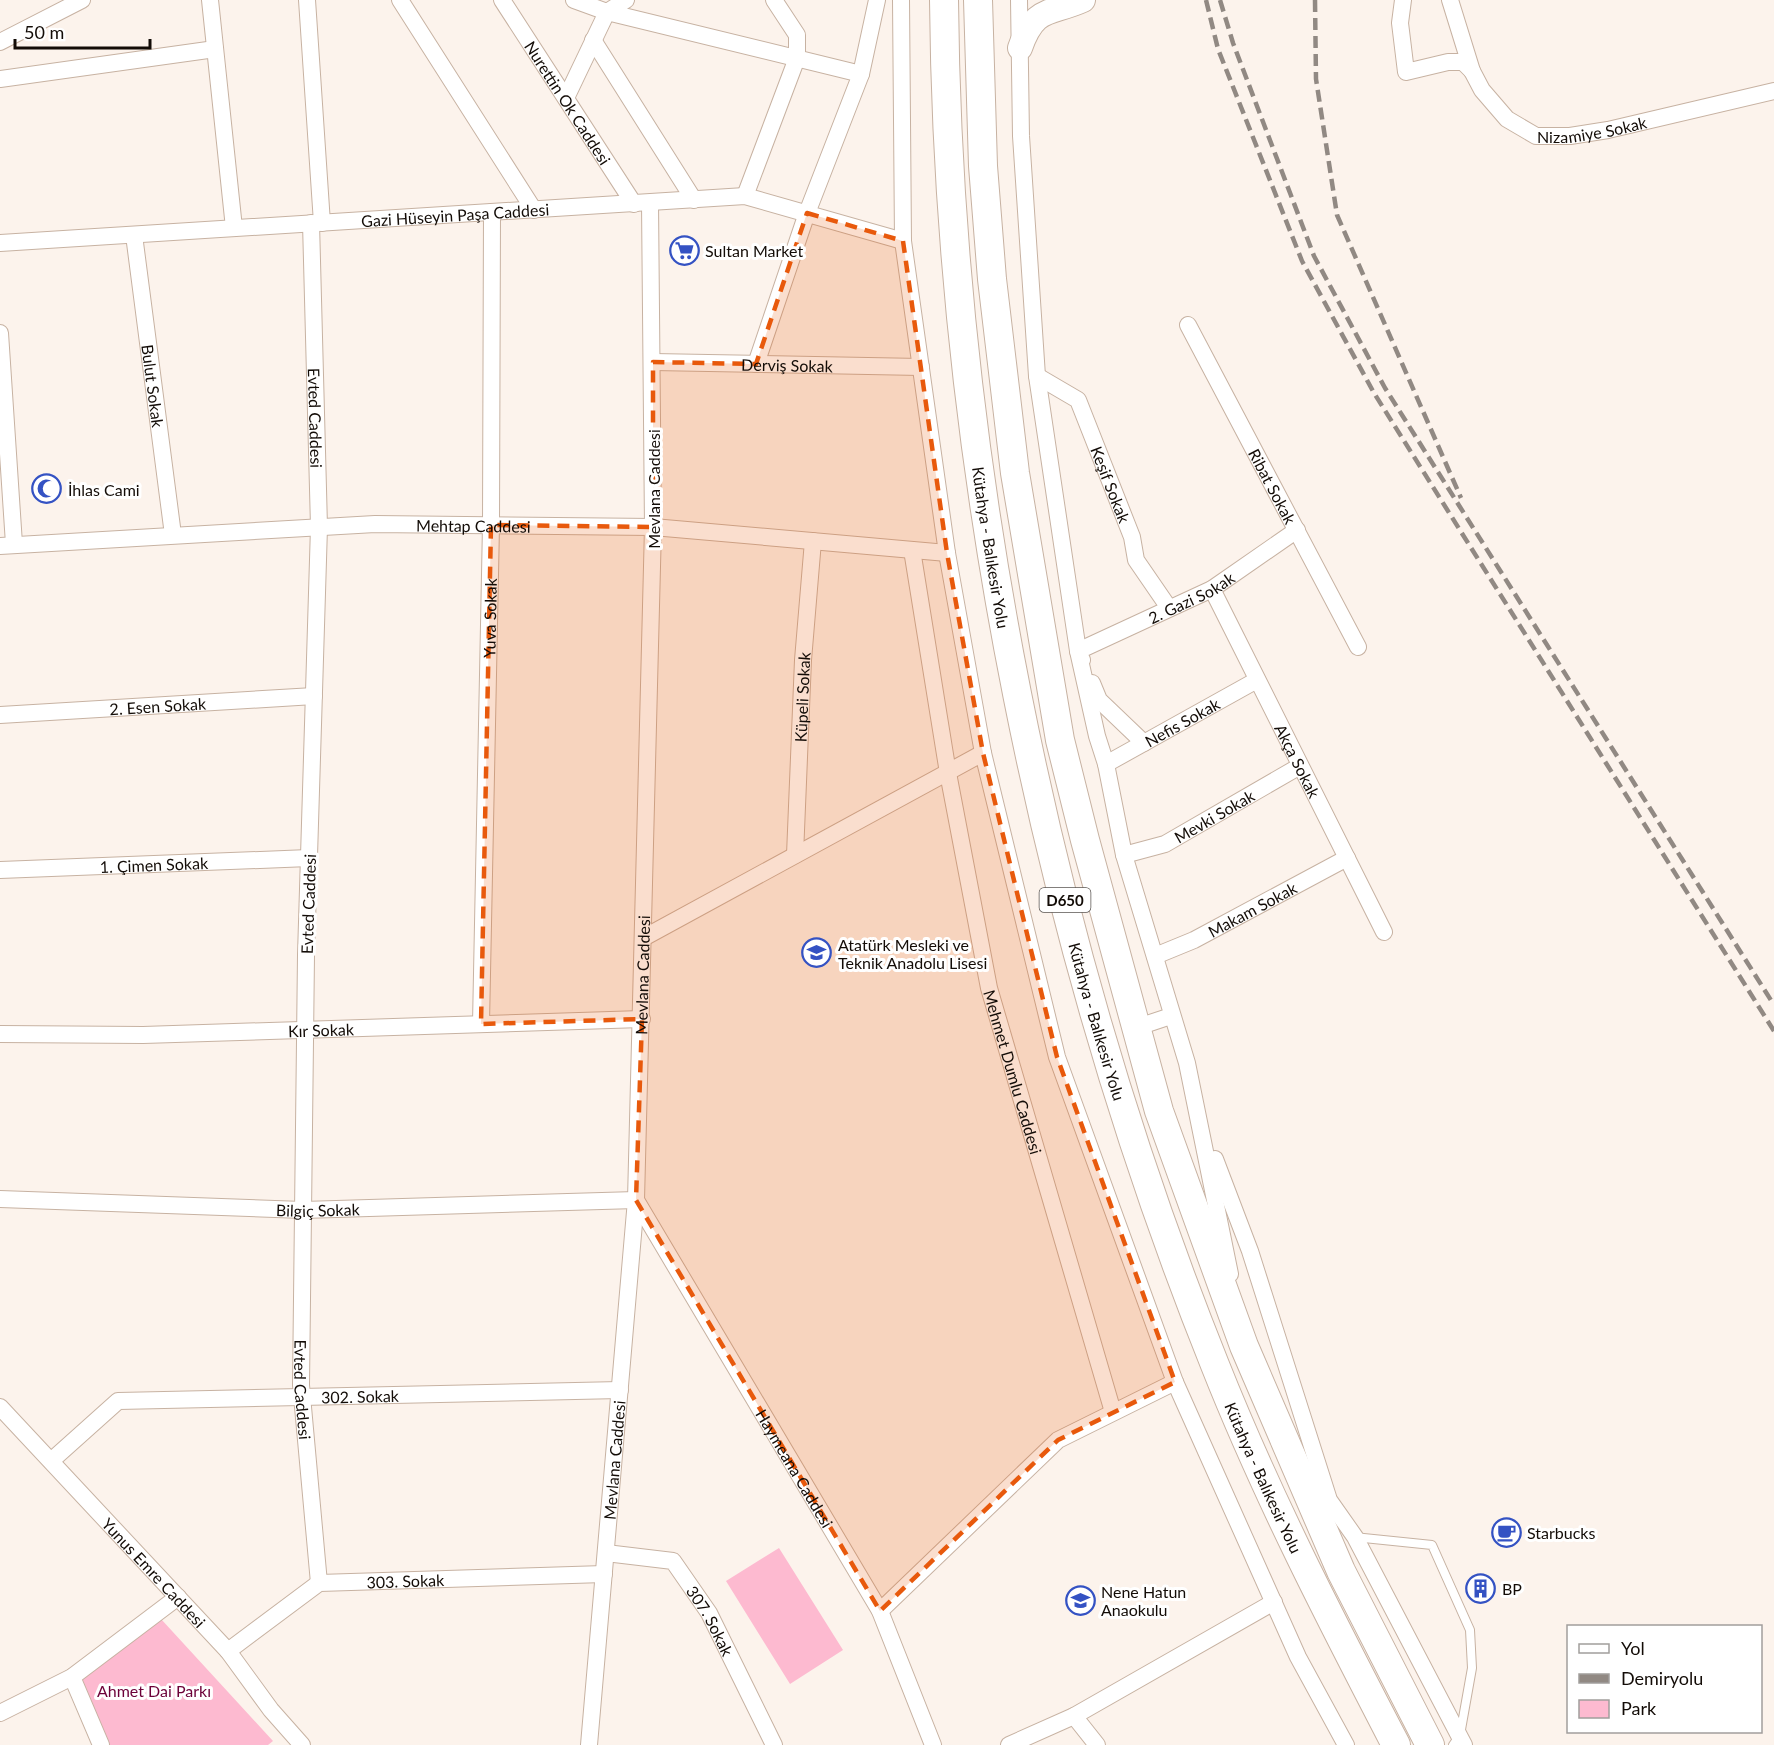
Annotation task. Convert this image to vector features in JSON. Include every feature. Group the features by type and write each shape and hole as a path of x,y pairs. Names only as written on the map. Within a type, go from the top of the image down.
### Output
{"highway":[{"name":"Kütahya - Balıkesir Yolu","path":"944,0 944,67 952,208 966,351 987,524 1029,752 1079,956 1109,1066 1146,1179 1215,1365 1296,1552 1396,1745"},
{"name":"Kütahya - Balıkesir Yolu","path":"978,0 983,166 992,279 1015,473 1060,740 1159,1111 1244,1346 1341,1571 1430,1745"}],"main road":[{"path":"1020,48 1029,27 1040,15 1083,0"}],"street":[{"path":"0,42 82,0"},
{"path":"210,0 234,228"},
{"name":"Evted Caddesi","path":"307,0 316,223 319,527 305,1029 302,1398 319,1583"},
{"path":"400,0 534,210"},
{"name":"Nurettin Ok Caddesi","path":"502,0 566,98 642,203"},
{"path":"574,0 607,12 861,74"},
{"path":"566,98 607,12 626,0"},
{"path":"745,196 796,58 797,35 774,0"},
{"path":"756,364 807,213 861,74 877,0"},
{"path":"901,0 903,241 947,553 983,753 1057,1057 1175,1382 1298,1657 1346,1745"},
{"path":"1019,0 1021,136 1037,376 1078,651 1096,736 1106,764 1124,855 1187,1063 1244,1346"},
{"path":"1403,0 1400,23 1406,72 1455,62 1463,62 1472,70"},
{"name":"Nizamiye Sokak","path":"1450,0 1472,70 1482,90 1507,119 1536,136 1570,136 1608,130 1774,91"},
{"path":"593,40 694,200"},
{"path":"0,79 215,49"},
{"name":"Gazi Hüseyin Paşa Caddesi","path":"0,243 745,196 903,241"},
{"name":"Mevlana Caddesi","path":"589,1745 636,1200 645,936 653,526 653,362 642,203"},
{"name":"Yuva Sokak","path":"481,1024 491,525 492,212"},
{"name":"Bulut Sokak","path":"134,235 173,535"},
{"name":"Ribat Sokak","path":"1188,325 1358,647"},
{"path":"0,333 7,545"},
{"name":"Derviş Sokak","path":"653,362 921,367"},
{"name":"Keşif Sokak","path":"1037,376 1078,400 1132,537 1136,560 1169,608"},
{"name":"Mehtap Caddesi","path":"7,545 375,524 653,526 947,553"},
{"name":"2. Gazi Sokak","path":"1078,651 1212,590 1297,530"},
{"name":"Küpeli Sokak","path":"795,855 803,660 813,541"},
{"name":"Mehmet Dumlu Caddesi","path":"912,550 948,773 989,988 1113,1412"},
{"name":"Akça Sokak","path":"1212,590 1383,932"},
{"path":"1078,651 1099,700 1144,743"},
{"name":"Nefis Sokak","path":"1106,764 1257,680"},
{"name":"2. Esen Sokak","path":"0,715 314,696"},
{"path":"645,936 983,753"},
{"name":"Mevki Sokak","path":"1124,855 1165,844 1300,766"},
{"name":"1. Çimen Sokak","path":"0,870 309,858"},
{"name":"Makam Sokak","path":"1155,956 1194,940 1347,858"},
{"path":"1135,1028 1172,1016"},
{"name":"Kır Sokak","path":"0,1034 143,1035 642,1019"},
{"path":"1198,1113 1250,1251 1329,1500 1355,1537 1459,1742"},
{"name":"Bilgiç Sokak","path":"0,1199 303,1210 636,1200"},
{"name":"Haymeana Caddesi","path":"636,1200 880,1611 933,1745"},
{"path":"880,1611 1058,1440 1175,1382"},
{"name":"302. Sokak","path":"51,1461 118,1401 620,1390"},
{"name":"Yunus Emre Caddesi","path":"0,1407 228,1651 270,1710 302,1745"},
{"name":"307. Sokak","path":"606,1553 673,1561 709,1614 774,1745"},
{"name":"303. Sokak","path":"319,1583 604,1574"},
{"path":"228,1651 319,1583"},
{"path":"0,1713 72,1677 178,1597"},
{"path":"1009,1745 1074,1716 1274,1602"},
{"path":"72,1677 101,1745"},
{"path":"1074,1716 1097,1745"}],"lane":[{"path":"1318,1519 1355,1537 1432,1545 1470,1630 1472,1668 1459,1742"}],"highlighted area":[{"path":"807,213 903,241 947,553 983,753 1057,1057 1175,1382 1058,1440 880,1611 636,1200 642,1019 481,1024 491,525 653,527 653,362 756,364"}],"green space":[{"path":"779,1548 843,1650 790,1684 726,1581"},
{"name":"Ahmet Dai Parkı","path":"161,1619 273,1741 268,1745 106,1745 79,1677"}],"railway":[{"path":"1206,0 1218,49 1302,261 1374,393 1774,1031"},
{"path":"1220,0 1233,43 1314,256 1385,388 1774,1005"},
{"path":"1315,0 1316,79 1337,215 1461,498"}],"place":[{"name":"Sultan Market","path":"684,250"},
{"name":"İhlas Cami","path":"47,489"},
{"name":"Atatürk Mesleki ve Teknik Anadolu Lisesi","path":"817,953"},
{"name":"Starbucks","path":"1506,1532"},
{"name":"BP","path":"1481,1588"},
{"name":"Nene Hatun Anaokulu","path":"1080,1600"}]}
